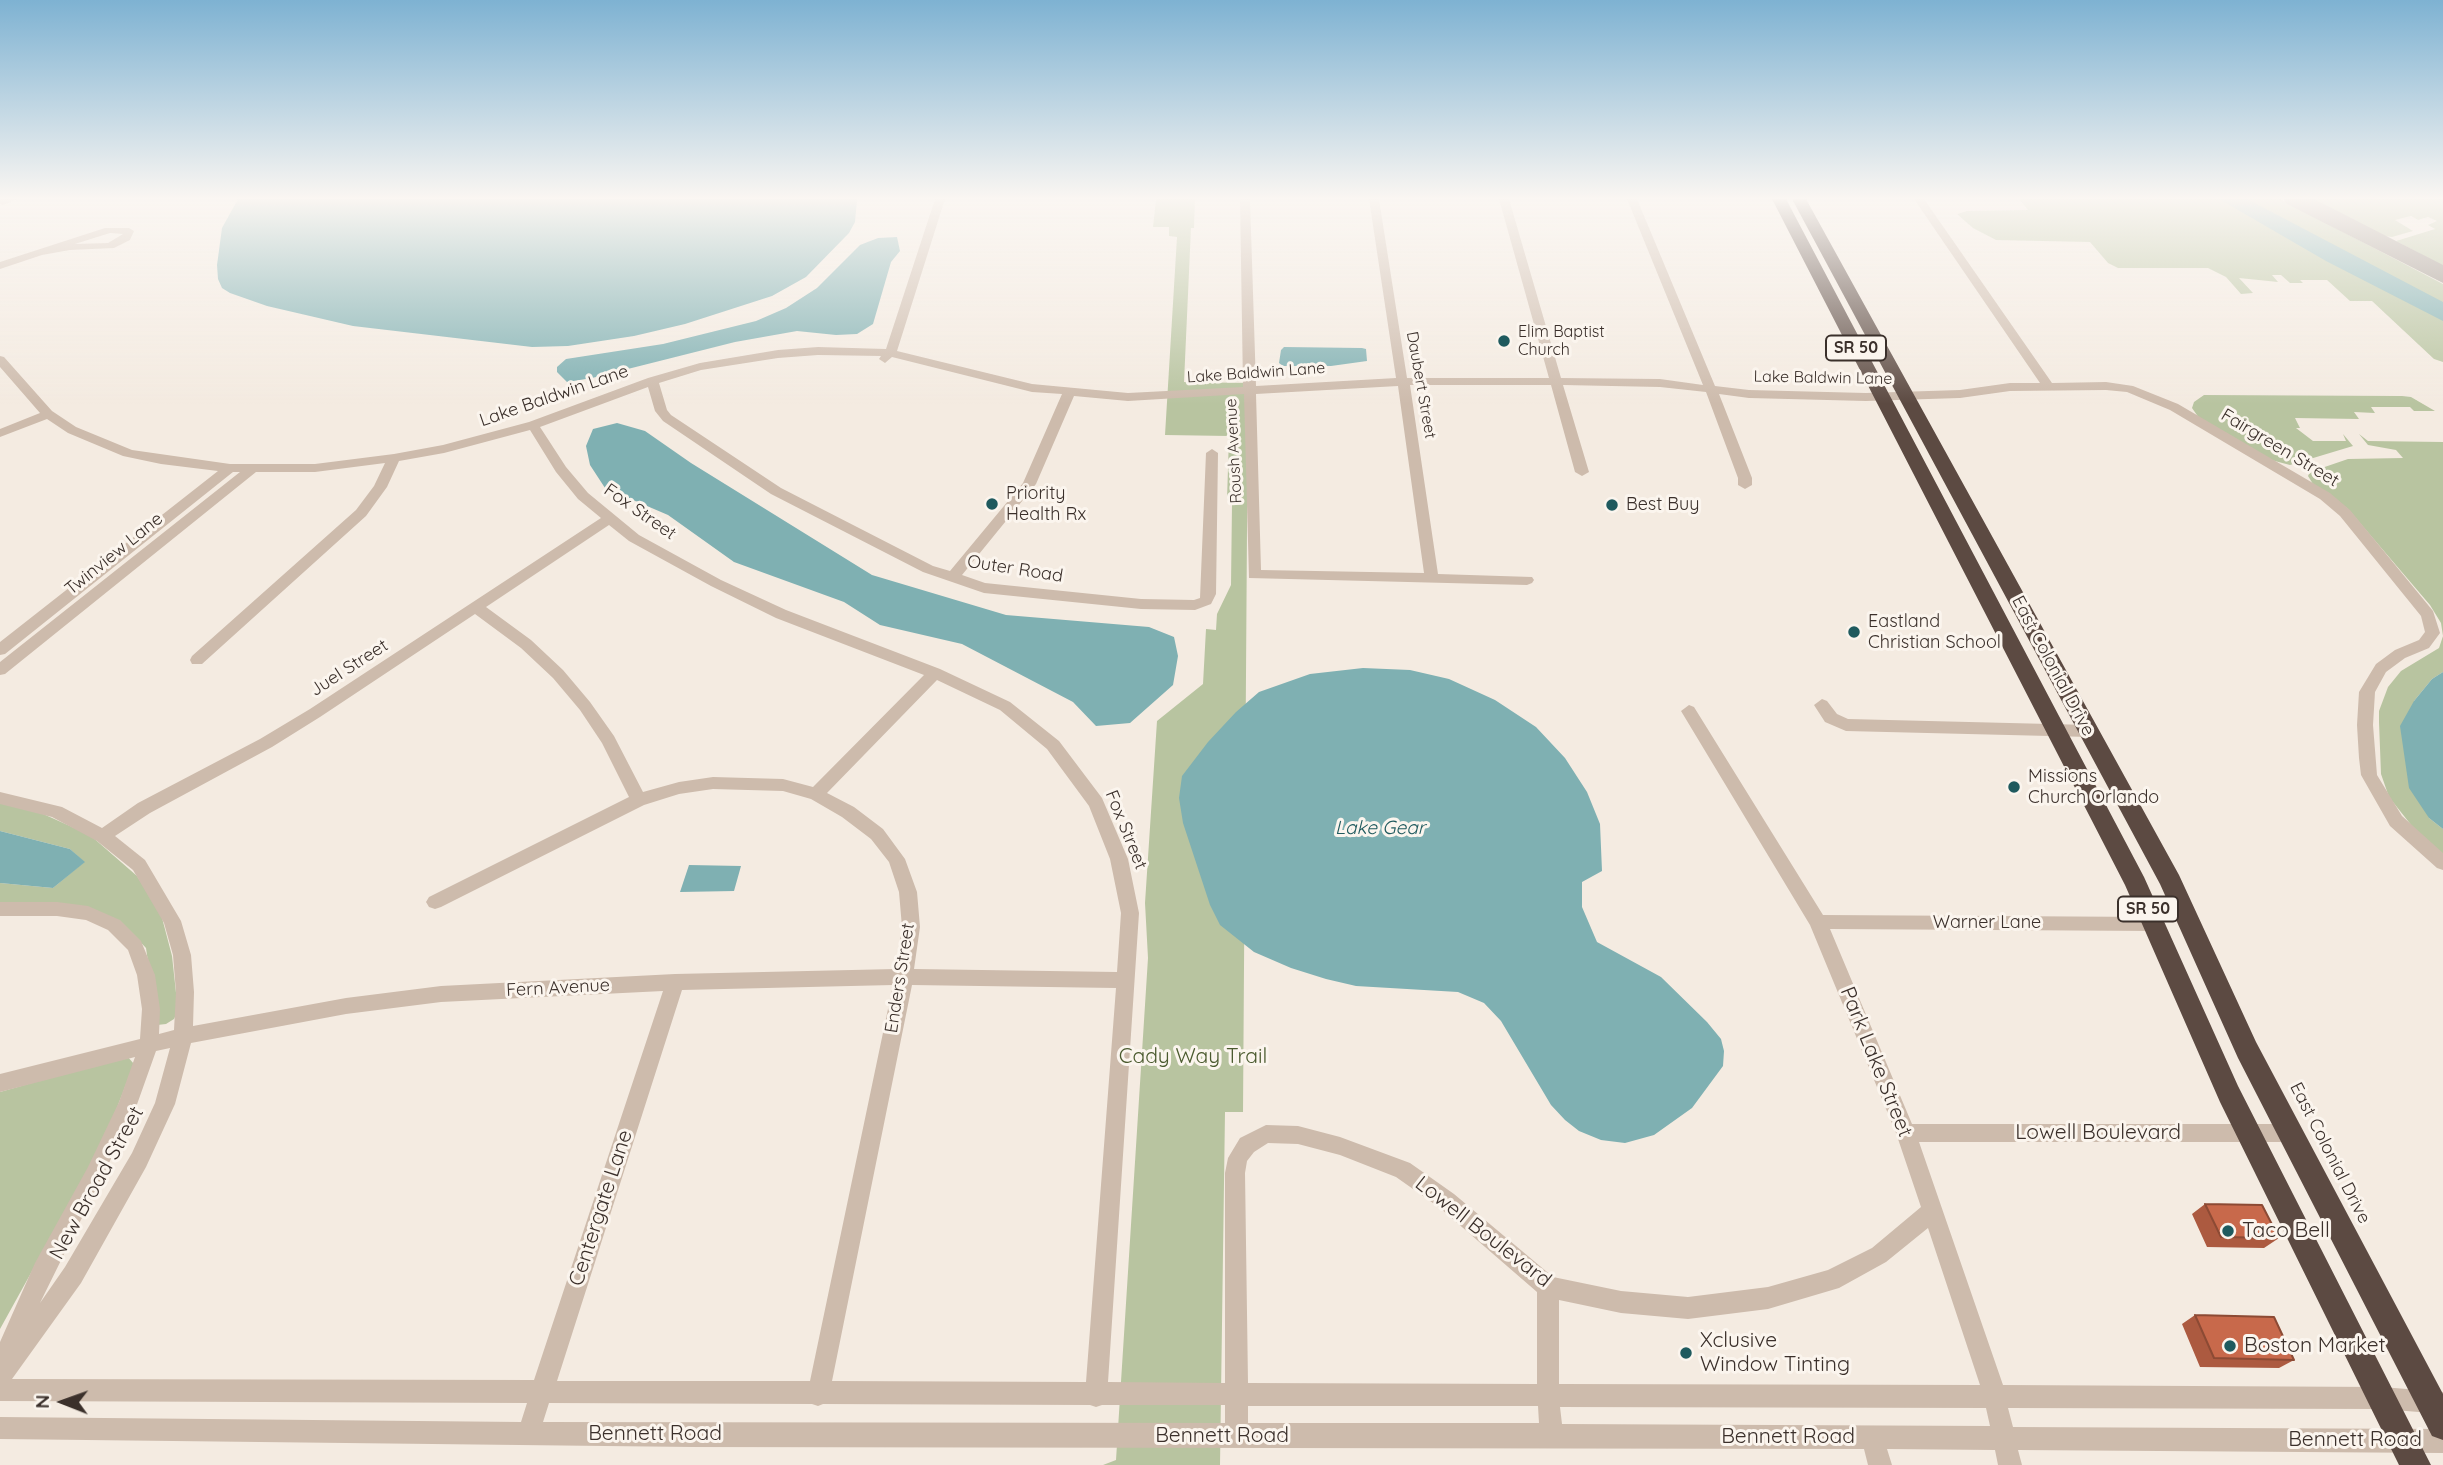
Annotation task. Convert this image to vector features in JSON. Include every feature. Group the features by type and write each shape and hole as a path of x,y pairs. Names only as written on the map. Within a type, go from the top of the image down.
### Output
{"highway":[{"name":"East Colonial Drive","path":"1815,267 2136,884 2249,1134 2409,1452"},
{"name":"East Colonial Drive","path":"1836,267 2095,741 2195,932 2218,986 2291,1133 2439,1410"},
{"path":"1962,550 1985,563 2009,583"},
{"path":"2136,884 2165,914 2195,932"},
{"path":"2155,923 2179,940 2218,986"}],"street":[{"path":"888,356 917,267"},
{"name":"Roush Avenue","path":"1246,267 1248,396 1254,480 1254,575 1432,578"},
{"name":"Daubert Street","path":"1385,267 1432,578"},
{"path":"1524,267 1583,472"},
{"path":"1660,267 1712,392 1745,478 1745,485"},
{"path":"1966,267 2049,387"},
{"path":"1827,291 1849,291"},
{"name":"Lake Baldwin Lane","path":"2,365 48,414 72,430 128,453 172,462 230,468 315,468 394,458 490,438 652,381 782,360 846,356 888,356 992,387 1145,405 1404,383 1557,384 1712,392 1767,400 1883,399 1960,394 2010,387 2129,389 2174,407"},
{"name":"Outer Road","path":"652,381 661,411 667,418 775,491 928,569 984,587 1012,591 1140,604 1201,604 1209,594 1212,453"},
{"path":"952,578 1029,484 1067,397"},
{"name":"Fairgreen Street","path":"2174,407 2325,496 2345,513 2428,615 2433,633 2424,644 2400,654 2381,668 2367,692 2366,747 2369,775 2396,821 2443,863"},
{"path":"0,433 48,414"},
{"name":"Fox Street","path":"533,425 561,469 583,496 608,519 658,552 781,614 935,673 1005,706 1053,745 1096,803 1119,859 1130,913 1096,1396"},
{"path":"197,660 361,513 380,487 394,458"},
{"name":"Twinview Lane","path":"0,650 230,468"},
{"name":"Twinview Lane","path":"0,670 252,468"},
{"name":"Juel Street","path":"103,836 178,788 276,737 608,519"},
{"path":"1432,578 1527,580"},
{"path":"476,607 526,643 565,682 608,740 639,800"},
{"path":"816,794 935,673"},
{"path":"1822,705 1831,718 1846,726 2056,729 2095,741"},
{"name":"Park Lake Street","path":"1689,711 1818,922 1906,1133 1995,1398 2010,1465"},
{"name":"Enders Street","path":"435,902 639,800 679,788 713,783 783,785 816,794 848,812 877,834 896,859 908,892 911,927 904,977 818,1395"},
{"name":"New Broad Street","path":"0,798 56,812 103,836 139,865 172,920 182,955 185,992 183,1036 165,1104 139,1160 73,1275 0,1377"},
{"name":"New Broad Street","path":"0,909 57,909 88,914 114,925 135,946 146,975 151,1009 149,1044 117,1127 43,1271 0,1368"},
{"name":"Warner Lane","path":"1818,922 2155,923"},
{"name":"Fern Avenue","path":"0,1083 183,1036 285,1016 441,993 676,982 904,977 1125,980"},
{"name":"Centergate Lane","path":"528,1434 676,982"},
{"name":"Lowell Boulevard","path":"1906,1133 2291,1133"},
{"name":"Lowell Boulevard","path":"1237,1396 1235,1174 1238,1158 1247,1145 1266,1134 1298,1135 1340,1146 1403,1170 1447,1201 1548,1287 1621,1302 1688,1308 1768,1298 1831,1280 1879,1255 1933,1211"},
{"path":"1548,1287 1548,1396 1552,1435"},
{"name":"Bennett Road","path":"0,1390 1096,1396 2382,1398 2439,1410"},
{"path":"1237,1396 1237,1437"},
{"name":"Bennett Road","path":"0,1428 528,1434 1872,1437 2409,1452 2443,1441"},
{"path":"1872,1437 1880,1465"}],"green space":[{"name":"Cady Way Trail","path":"1175,267 1189,267 1184,382 1248,383 1243,1112 1225,1112 1220,1465 1103,1465 1116,1460 1148,958 1145,903 1157,721 1203,684 1206,629 1216,630 1217,614 1231,585 1232,504 1227,500 1229,436 1165,435"},
{"path":"2411,267 2443,284 2443,362 2434,359 2372,301 2350,301 2327,280 2300,280 2303,283 2290,283 2281,275 2272,275 2278,282 2239,278 2253,293 2241,294 2226,277 2208,268 2118,268"},
{"path":"2204,395 2402,396 2411,397 2435,411 2414,411 2410,407 2371,407 2375,413 2354,412 2359,419 2295,418 2300,428 2296,428 2313,441 2346,441 2343,434 2353,446 2290,465 2271,460 2199,418 2192,408 2194,402"},
{"path":"2359,434 2368,441 2443,442 2443,636 2441,623 2430,605 2348,509 2313,484 2308,476 2310,472 2348,459 2403,458 2396,450 2368,445"},
{"path":"2443,636 2443,672 2432,679 2414,701 2429,818 2443,829 2443,858 2423,840 2389,797 2381,774 2379,711 2388,687 2401,671 2439,648"},
{"path":"0,803 41,813 90,835 137,876 161,914 172,956 178,1011 174,1019 157,1025 146,948 127,928 93,911 0,906 0,883 53,888 84,862 70,849 0,831"},
{"path":"127,1056 134,1064 104,1141 0,1329 0,1092"}],"water":[{"path":"217,267 815,267 806,277 772,296 685,324 634,336 568,346 532,347 353,326 267,306 230,293 222,288"},
{"path":"838,267 889,267 873,324 857,334 797,331 735,342 567,382 557,372 557,367 566,359 663,344 756,321 786,308 817,288"},
{"path":"2338,267 2377,267 2443,302 2443,321"},
{"path":"1284,347 1362,348 1366,349 1367,361 1331,366 1283,366 1279,363"},
{"path":"617,423 645,431 691,463 872,575 1006,615 1149,627 1174,637 1178,656 1173,685 1130,723 1096,726 1073,702 962,644 880,625 844,602 734,562 668,515 605,488 590,465 586,446 593,429"},
{"name":"Lake Gear","path":"1363,668 1410,670 1449,679 1495,700 1536,727 1565,758 1587,792 1600,824 1602,871 1582,882 1582,907 1597,942 1661,977 1707,1022 1721,1039 1724,1051 1723,1066 1692,1108 1654,1135 1625,1143 1601,1140 1579,1131 1551,1105 1501,1021 1484,1003 1458,992 1356,986 1326,979 1254,952 1220,925 1210,905 1183,823 1179,798 1182,776 1208,742 1259,692 1310,674"},
{"path":"2443,672 2443,829 2429,818 2409,788 2400,726 2414,701 2432,679"},
{"path":"0,831 70,849 85,862 53,888 0,883"},
{"path":"689,865 741,866 734,891 680,892"}],"building":[{"path":"2205,1204 2262,1205 2279,1238 2221,1237"},
{"path":"2195,1315 2274,1317 2294,1360 2214,1358"}],"taxiway":[{"path":"2428,267 2443,275"}],"place":[{"name":"Elim Baptist Church","path":"1504,341"},
{"name":"Priority Health Rx","path":"992,504"},
{"name":"Best Buy","path":"1612,505"},
{"name":"Eastland Christian School","path":"1854,632"},
{"name":"Missions Church Orlando","path":"2014,787"},
{"name":"Taco Bell","path":"2228,1231"},
{"name":"Boston Market","path":"2230,1346"},
{"name":"Xclusive Window Tinting","path":"1686,1353"}]}
